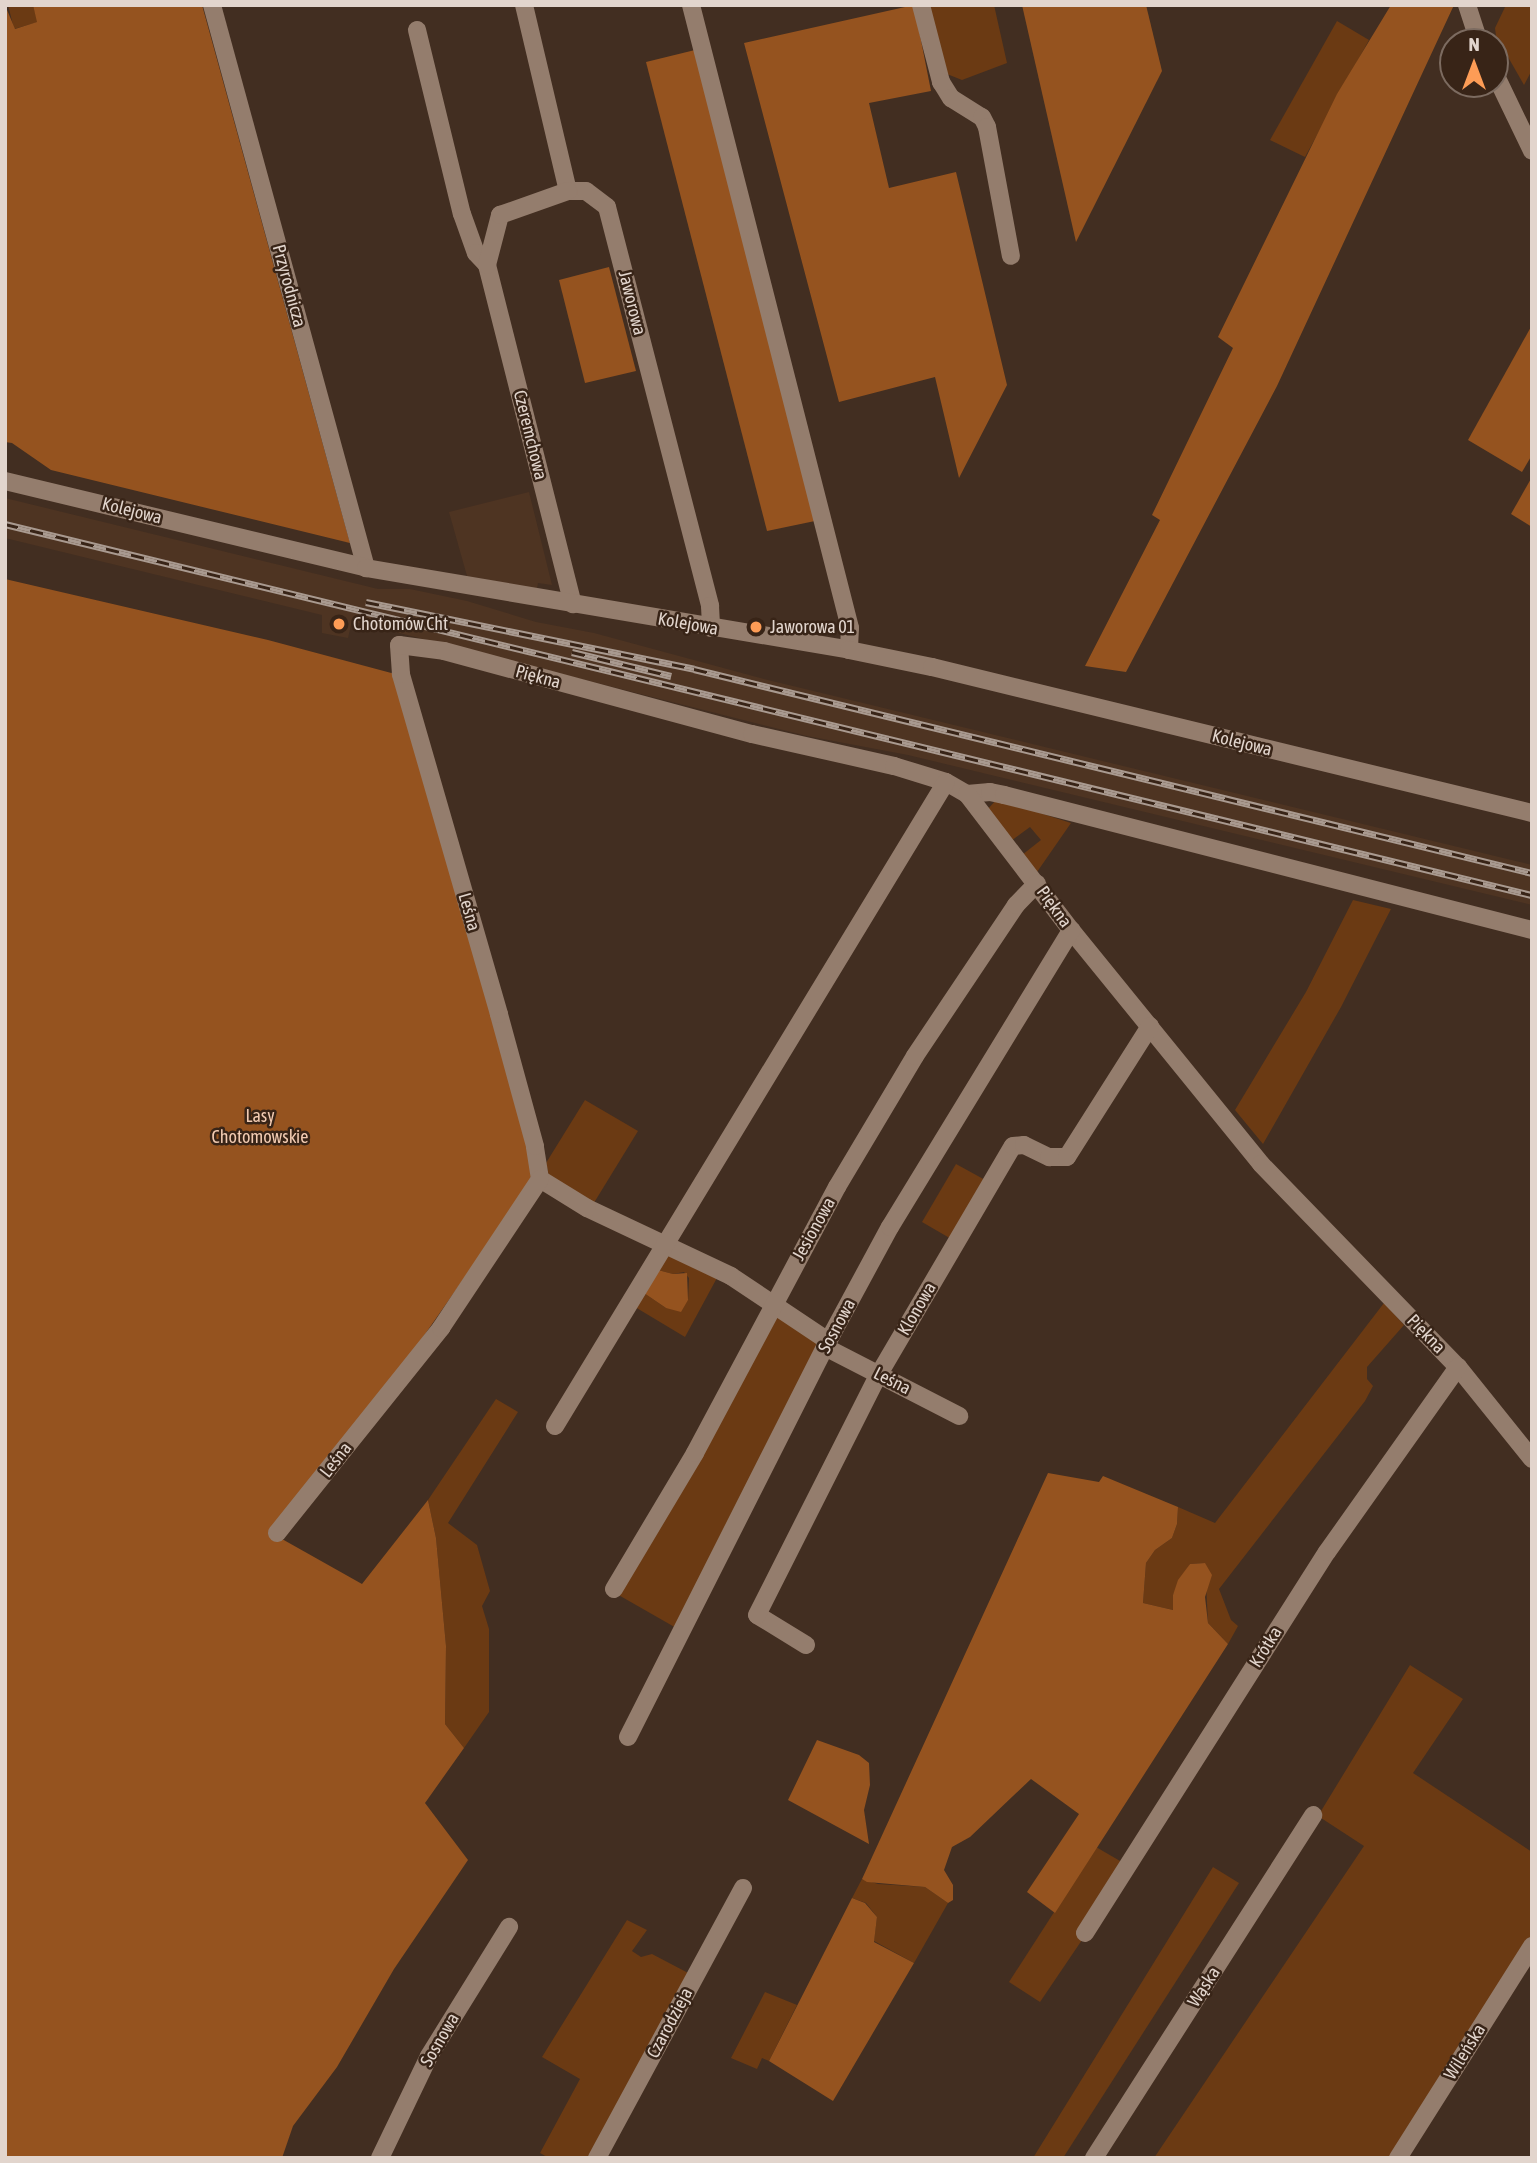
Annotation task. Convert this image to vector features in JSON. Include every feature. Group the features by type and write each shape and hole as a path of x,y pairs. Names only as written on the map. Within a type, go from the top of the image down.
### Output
{"street":[{"name":"Przyrodnicza","path":"212,5 366,568"},
{"path":"466,224 568,191 524,5"},
{"path":"691,5 850,628 849,650"},
{"path":"921,5 941,82 956,103 982,117 987,127 1011,256"},
{"path":"1466,5 1474,28"},
{"name":"Czeremchowa","path":"417,30 466,224 476,253 487,265 573,604"},
{"path":"1506,98 1532,152"},
{"name":"Jaworowa","path":"568,191 586,191 607,207 710,606 711,628"},
{"name":"Czeremchowa","path":"487,265 500,215"},
{"name":"Kolejowa","path":"5,481 366,568 849,650 1532,813"},
{"name":"Piękna","path":"399,645 444,651 752,734 894,766 946,782 967,794 1071,930 1261,1164 1458,1367 1532,1459"},
{"name":"Leśna","path":"277,1533 441,1328 540,1179 535,1146 401,674 399,645"},
{"path":"555,1426 946,782"},
{"path":"967,794 990,792 1004,795 1532,930"},
{"name":"Jesionowa","path":"614,1589 695,1453 830,1199 915,1056 1016,905 1037,883"},
{"name":"Sosnowa","path":"628,1737 826,1344 897,1216 1071,930"},
{"name":"Klonowa","path":"806,1645 757,1615 878,1374 1013,1146 1024,1145 1049,1157 1067,1157 1150,1026"},
{"name":"Leśna","path":"540,1179 587,1208 731,1276 826,1344 959,1416"},
{"name":"Krótka","path":"1085,1933 1327,1552 1458,1367"},
{"name":"Wąska","path":"1094,2158 1313,1815"},
{"name":"Czarodzieja","path":"597,2158 743,1888"},
{"name":"Sosnowa","path":"380,2158 429,2056 509,1927"},
{"name":"Wileńska","path":"1398,2158 1532,1945"}],"shaded area":[{"path":"8,5 33,5 38,22 14,29"},
{"path":"929,5 994,5 1007,63 962,80 947,74"},
{"path":"1506,5 1532,5 1532,70 1524,85 1509,59 1509,28 1495,28"},
{"path":"1337,21 1369,40 1305,157 1270,140"},
{"path":"529,492 552,585 538,583 537,589 467,576 449,512"},
{"path":"5,498 378,589 410,589 467,601 536,622 594,633 768,680 1532,865 1532,905 908,755 807,736 352,621 348,638 322,633 322,615 5,538"},
{"path":"997,799 1071,823 1037,872 1022,855 1041,840 1030,827 1011,841 987,810"},
{"path":"1353,900 1391,909 1341,1007 1263,1144 1235,1110 1306,992"},
{"path":"585,1100 638,1131 592,1206 550,1181 546,1163"},
{"path":"956,1164 987,1181 953,1240 922,1222"},
{"path":"675,1255 718,1276 685,1337 635,1307 644,1293 666,1308 688,1300 689,1278 684,1272 673,1274 658,1270 666,1257"},
{"path":"1384,1303 1404,1325 1367,1367 1367,1379 1373,1386 1365,1401 1219,1589 1231,1620 1238,1626 1228,1644 1208,1623 1205,1563 1190,1564 1173,1595 1173,1610 1143,1603 1146,1563 1155,1550 1172,1538 1177,1524 1178,1507 1215,1523"},
{"path":"776,1312 823,1341 678,1629 615,1593"},
{"path":"496,1399 518,1412 448,1523 477,1545 490,1591 482,1606 489,1629 489,1712 464,1748 445,1724 446,1646 436,1538 428,1500"},
{"path":"1410,1665 1463,1699 1413,1773 1532,1852 1532,1934 1392,2158 1154,2158 1364,1846 1318,1816"},
{"path":"1096,1847 1127,1865 1084,1937 1040,2002 1009,1982"},
{"path":"1213,1867 1239,1883 1063,2158 1033,2158"},
{"path":"862,1879 878,1884 925,1887 948,1903 914,1963 874,1941 877,1917 866,1903 852,1898"},
{"path":"627,1920 647,1930 632,1951 641,1957 652,1954 692,1975 592,2158 549,2158 540,2153 580,2079 542,2057"},
{"path":"765,1992 797,2005 769,2061 762,2058 757,2069 731,2058"}],"green space":[{"path":"5,5 15,29 37,22 33,5 202,5 350,543 51,470 12,443 5,442"},
{"path":"914,5 931,91 869,103 889,188 956,172 1007,385 959,478 935,377 839,402 744,43"},
{"path":"1022,5 1146,5 1162,71 1076,242"},
{"path":"1391,5 1454,5 1443,28 1439,28 1439,37 1277,386 1126,672 1085,666 1160,520 1152,515 1233,348 1218,337 1337,94"},
{"path":"695,50 815,521 767,531 646,62"},
{"path":"609,267 636,371 585,383 559,280"},
{"path":"1532,325 1532,455 1522,472 1468,440"},
{"path":"1532,477 1532,527 1511,514"},
{"name":"Lasy Chotomowskie","path":"5,579 268,640 395,674 529,1141 531,1176 527,1188 282,1539 362,1584 428,1500 436,1538 446,1646 445,1724 464,1748 425,1803 468,1860 394,1969 337,2067 293,2126 282,2158 5,2158"},
{"path":"658,1270 673,1274 687,1273 688,1300 681,1312 666,1308 644,1293"},
{"path":"1048,1473 1099,1482 1103,1476 1178,1507 1177,1524 1172,1538 1155,1550 1146,1563 1143,1603 1173,1610 1173,1595 1178,1580 1190,1564 1205,1563 1212,1575 1205,1597 1208,1623 1228,1644 1055,1913 1027,1892 1079,1814 1031,1779 970,1837 952,1847 944,1870 953,1885 953,1900 948,1903 925,1887 867,1882 862,1879"},
{"path":"817,1740 859,1755 869,1763 870,1785 864,1810 869,1844 788,1800"},
{"path":"852,1898 865,1903 877,1917 874,1942 914,1963 833,2101 769,2061"}],"railway":[{"path":"5,524 1532,895"},
{"path":"366,602 694,669 1532,873"},
{"path":"572,652 671,676"}],"place":[{"name":"Chotomów Cht","path":"339,624"},
{"name":"Jaworowa 01","path":"756,627"}]}
